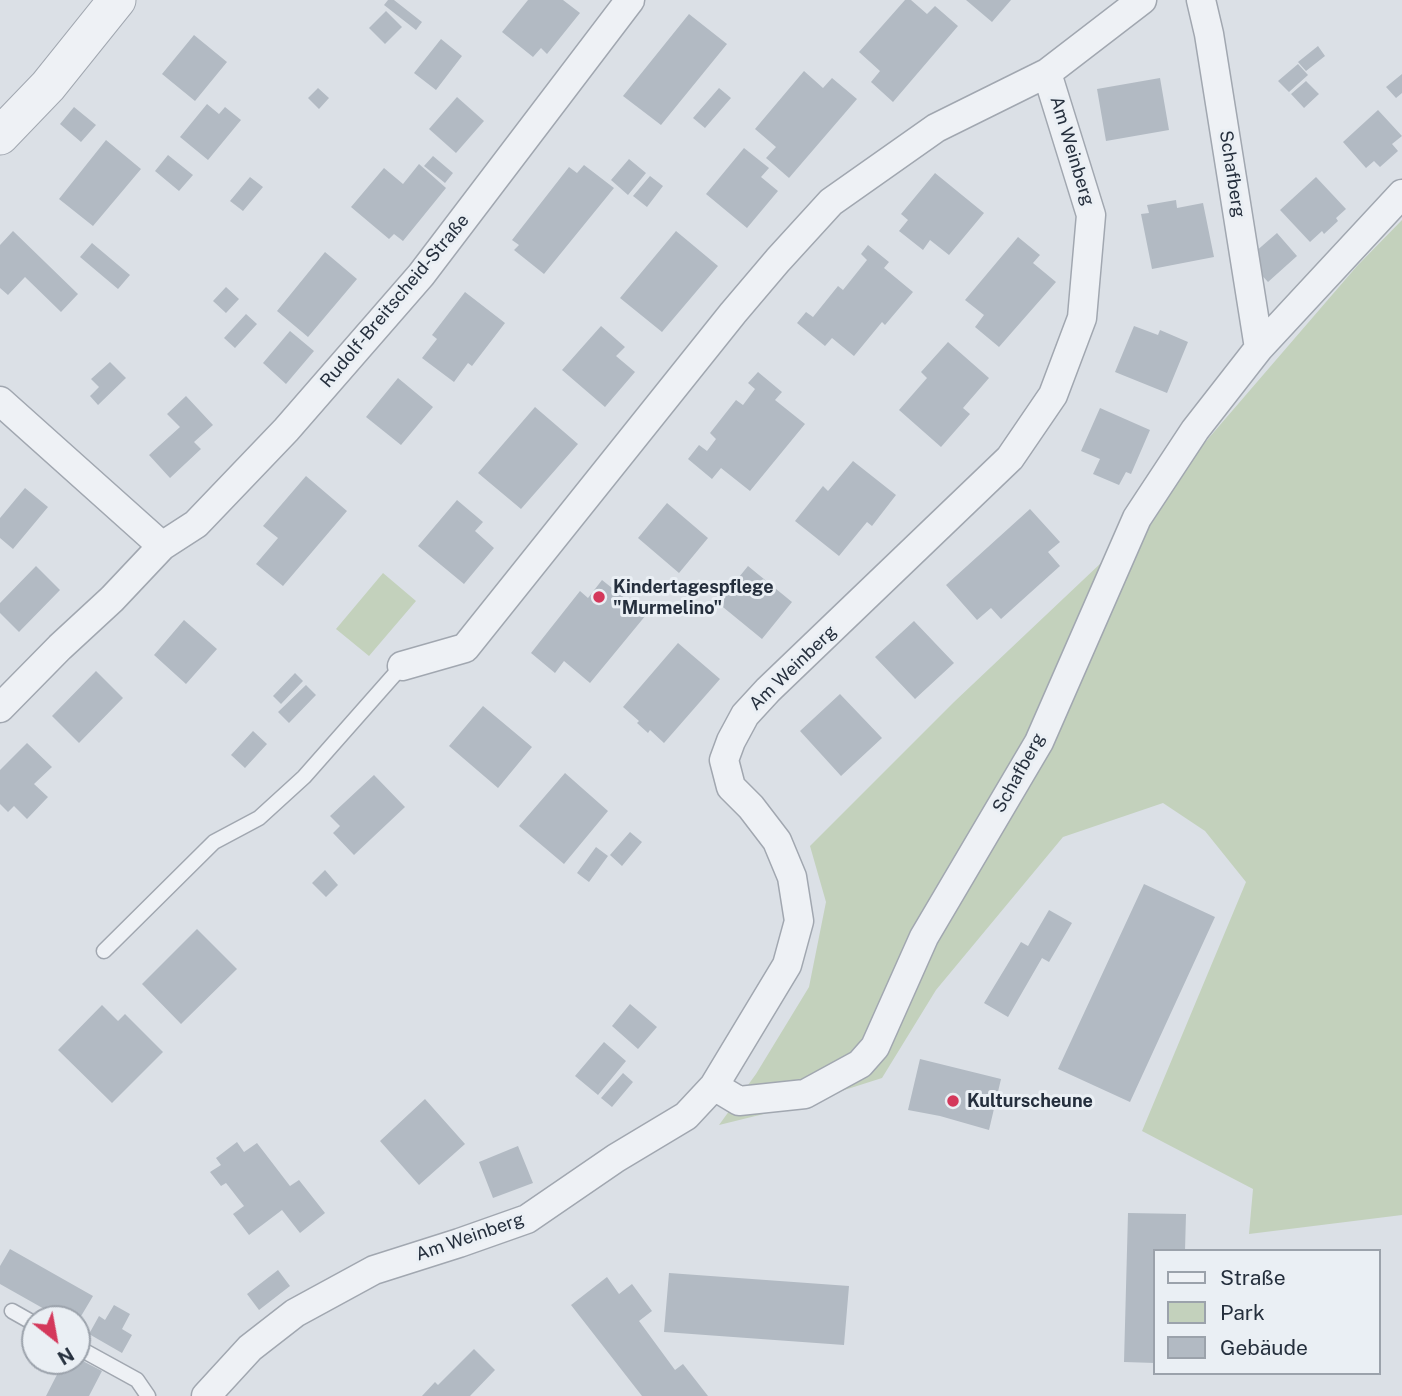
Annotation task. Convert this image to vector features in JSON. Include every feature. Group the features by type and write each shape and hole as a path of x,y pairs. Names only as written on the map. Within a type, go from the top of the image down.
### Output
{"street":[{"path":"0,136 48,86 117,0"},
{"name":"Rudolf-Breitscheid-Straße","path":"0,708 112,599 162,546 196,524 286,430 421,275 630,0"},
{"name":"Am Weinberg","path":"402,666 466,648 733,313 831,202 936,128 1047,73 1142,0"},
{"name":"Schafberg","path":"1201,0 1212,48 1259,348"},
{"name":"Am Weinberg","path":"206,1396 250,1348 295,1313 374,1270 527,1219 616,1158 686,1116 714,1086 787,965 799,921 792,877 777,841 751,807 731,787 724,760 731,741 745,715 768,690 1010,458 1054,395 1082,318 1091,215 1047,73"},
{"name":"Schafberg","path":"714,1086 738,1101 805,1094 859,1064 875,1047 924,937 1039,742 1137,518 1195,430 1259,348 1402,194"},
{"path":"0,401 162,546"}],"lane":[{"name":"Am Weinberg","path":"104,951 214,842 259,818 303,777 402,666"},
{"path":"12,1311 21,1316"},
{"path":"91,1355 137,1380 148,1396"}],"green space":[{"path":"1402,220 1402,1215 1249,1234 1253,1189 1142,1131 1246,882 1205,831 1163,803 1063,837 936,990 882,1078 788,1108 719,1125 756,1074 809,987 826,902 810,846 954,702 1101,563 1357,266"},
{"path":"383,573 416,601 369,656 336,629"}],"building":[{"path":"388,0 394,0 422,22 416,30 384,5"},
{"path":"528,0 563,0 580,13 547,54 541,48 533,57 502,32"},
{"path":"905,0 911,0 927,14 935,6 958,26 893,102 871,82 880,71 859,52"},
{"path":"966,0 1011,0 992,22"},
{"path":"386,11 402,27 385,44 369,28"},
{"path":"689,14 727,44 661,125 623,96"},
{"path":"194,35 227,62 195,101 162,74"},
{"path":"441,39 462,56 436,90 414,73"},
{"path":"1318,46 1325,56 1306,71 1298,62"},
{"path":"1298,64 1308,75 1289,92 1278,81"},
{"path":"804,71 823,88 832,78 857,99 789,178 766,158 776,147 755,129"},
{"path":"1402,74 1402,93 1396,98 1386,87"},
{"path":"1160,78 1169,130 1106,141 1097,89"},
{"path":"1306,81 1319,94 1304,108 1291,94"},
{"path":"318,88 329,98 319,109 308,98"},
{"path":"719,88 731,98 705,128 693,118"},
{"path":"457,97 484,121 456,153 429,129"},
{"path":"207,104 219,114 225,107 241,120 208,160 180,137"},
{"path":"74,107 96,125 81,142 60,124"},
{"path":"1378,110 1402,136 1392,144 1398,151 1380,167 1374,161 1366,168 1343,142"},
{"path":"106,140 141,169 93,226 59,199"},
{"path":"744,148 769,168 761,177 778,191 747,228 706,194"},
{"path":"168,155 193,175 179,191 155,171"},
{"path":"433,156 453,173 445,183 424,166"},
{"path":"629,159 646,173 628,195 611,180"},
{"path":"419,164 446,188 403,241 394,234 389,239 351,207 384,168 403,184"},
{"path":"584,165 614,188 544,274 514,250 519,245 512,240 569,167 577,173"},
{"path":"935,173 984,213 949,255 930,240 923,250 899,231 908,220 901,214"},
{"path":"650,176 663,186 647,207 633,196"},
{"path":"250,177 263,187 243,211 230,201"},
{"path":"1316,177 1346,209 1324,234 1322,231 1310,242 1280,210"},
{"path":"1176,200 1177,208 1203,203 1214,257 1152,269 1141,214 1149,213 1147,205"},
{"path":"13,231 78,294 61,312 25,277 8,295 0,288 0,245"},
{"path":"676,231 718,266 662,332 620,298"},
{"path":"1277,233 1297,256 1268,282 1247,259"},
{"path":"1018,237 1040,255 1033,263 1056,282 999,347 975,327 984,315 965,300"},
{"path":"92,243 130,275 118,289 80,257"},
{"path":"868,245 889,262 884,268 913,292 885,325 882,322 854,356 832,338 825,346 797,323 806,312 813,317 838,286 843,290 867,260 861,254"},
{"path":"325,252 357,279 308,337 277,311"},
{"path":"226,287 239,299 226,313 213,301"},
{"path":"465,292 505,323 472,366 468,363 454,382 422,358 437,339 432,335"},
{"path":"246,314 257,324 235,348 224,338"},
{"path":"601,326 625,347 616,356 635,372 605,407 562,370"},
{"path":"1134,326 1158,335 1160,330 1188,342 1167,393 1115,372"},
{"path":"290,331 314,351 286,384 263,363"},
{"path":"948,342 989,378 963,408 970,414 941,447 899,410 927,378 921,372"},
{"path":"110,362 126,378 98,405 90,396 99,387 91,379"},
{"path":"758,372 782,392 775,400 805,424 750,491 721,468 712,479 688,459 699,445 707,451 716,439 710,433 736,400 743,405 755,389 748,383"},
{"path":"398,378 433,407 401,445 366,417"},
{"path":"186,396 213,425 194,442 201,449 170,478 149,455 180,427 167,414"},
{"path":"535,407 578,444 521,509 478,473"},
{"path":"1100,408 1150,430 1131,474 1126,472 1119,485 1093,474 1100,459 1081,451"},
{"path":"853,461 896,495 872,526 867,522 839,556 795,521 823,486 828,491"},
{"path":"306,476 347,511 283,586 256,564 278,538 263,526"},
{"path":"25,488 48,507 13,549 0,538 0,518"},
{"path":"457,500 483,522 475,531 494,548 464,584 418,546"},
{"path":"667,503 708,538 679,573 638,538"},
{"path":"1030,509 1060,542 1048,552 1060,566 1001,619 991,608 977,620 946,585"},
{"path":"36,566 60,590 19,632 0,613 0,603"},
{"path":"748,566 792,602 762,639 718,603"},
{"path":"602,580 646,615 590,683 564,661 555,673 531,653 580,591 588,598"},
{"path":"184,620 217,649 186,684 154,655"},
{"path":"914,621 954,663 915,699 875,657"},
{"path":"678,643 720,679 664,743 650,730 648,733 623,707"},
{"path":"96,671 123,698 79,743 52,716"},
{"path":"295,673 303,681 281,704 273,696"},
{"path":"306,685 316,695 289,723 278,712"},
{"path":"840,694 882,738 841,776 800,731"},
{"path":"483,706 532,747 498,788 449,746"},
{"path":"253,731 267,744 245,768 231,755"},
{"path":"27,743 52,767 34,784 48,797 27,819 14,806 8,812 0,804 0,770"},
{"path":"565,773 608,811 564,864 519,826"},
{"path":"374,775 405,807 354,855 333,833 340,826 330,816"},
{"path":"630,832 642,842 622,866 610,855"},
{"path":"596,847 608,856 589,882 577,873"},
{"path":"325,870 338,885 326,897 312,883"},
{"path":"1144,884 1215,917 1130,1102 1058,1069"},
{"path":"1049,910 1072,923 1049,962 1042,958 1008,1017 984,1003 1021,942 1028,946"},
{"path":"197,929 237,969 181,1024 142,984"},
{"path":"630,1004 657,1027 638,1049 612,1026"},
{"path":"102,1005 118,1021 125,1014 163,1052 112,1103 58,1050"},
{"path":"604,1042 626,1061 598,1095 575,1076"},
{"name":"Kulturscheune","path":"920,1059 1001,1079 989,1130 908,1110"},
{"path":"623,1073 633,1082 612,1107 601,1098"},
{"path":"425,1099 465,1144 419,1185 380,1141"},
{"path":"237,1142 244,1152 257,1143 290,1186 299,1180 325,1213 300,1233 282,1210 249,1235 233,1214 244,1206 226,1183 221,1186 210,1172 221,1165 216,1158"},
{"path":"518,1146 533,1183 493,1198 479,1162"},
{"path":"1128,1213 1186,1214 1185,1249 1154,1249 1154,1363 1124,1362"},
{"path":"10,1249 93,1296 88,1305 37,1305 0,1284 0,1266"},
{"path":"278,1270 290,1286 259,1310 247,1294"},
{"path":"669,1273 849,1286 844,1345 664,1332"},
{"path":"607,1277 619,1294 632,1284 652,1311 639,1321 675,1370 683,1364 708,1396 642,1396 571,1305"},
{"path":"114,1305 130,1314 122,1329 132,1335 122,1353 91,1335 99,1316 105,1320"},
{"path":"474,1349 495,1370 470,1396 422,1396 435,1382 438,1385"},
{"path":"91,1365 102,1371 89,1396 46,1396 57,1375 91,1375"}],"place":[{"name":"Kindertagespflege \"Murmelino\"","path":"599,597"},
{"name":"Kulturscheune","path":"953,1101"}]}
